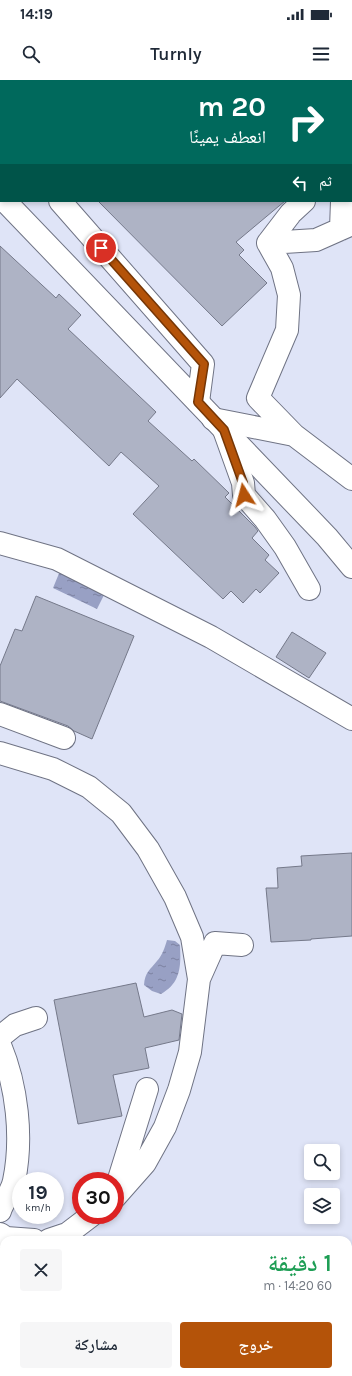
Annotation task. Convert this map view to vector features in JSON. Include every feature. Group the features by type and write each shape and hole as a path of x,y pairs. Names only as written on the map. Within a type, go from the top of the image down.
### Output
{"street":[{"path":"6,202 327,537 352,567"},
{"path":"61,202 204,364 198,402"},
{"path":"268,243 291,213 303,202"},
{"path":"268,243 316,240 346,227 342,202"},
{"path":"268,243 282,268 289,295 287,330 258,398 294,435 352,479"},
{"path":"219,425 294,435"},
{"path":"219,425 243,483 244,495 265,519 285,547 309,589"},
{"path":"0,543 57,559 211,637 352,719"},
{"path":"0,714 64,738"},
{"path":"0,753 53,769 89,787 121,813 148,849 175,897 192,937 199,979 190,1052 179,1090 165,1127 145,1163 124,1187"},
{"path":"199,979 215,943 242,945"},
{"path":"0,1037 14,1025 36,1018"},
{"path":"0,1045 8,1064 16,1109 18,1153 14,1183 0,1211"},
{"path":"121,1172 147,1089"},
{"path":"61,1236 67,1234 80,1224"}],"water":[{"path":"60,571 105,593 97,609 53,588"},
{"path":"167,940 175,941 180,945 180,967 173,985 161,994 152,991 144,985 147,974 160,957"}],"building":[{"path":"99,202 284,202 236,242 244,250 239,255 267,283 222,326"},
{"path":"0,246 56,298 59,294 81,315 68,329 156,412 148,421 192,461 194,459 229,493 225,497 258,531 252,538 269,555 265,560 279,573 260,593 256,589 243,603 231,591 223,599 133,514 159,486 121,452 109,466 17,379 0,398"},
{"path":"36,596 134,636 92,739 74,731 68,726 0,701 0,666 15,629 22,631"},
{"path":"292,632 326,653 309,678 276,657"},
{"path":"352,853 352,936 271,942 266,888 278,888 277,868 302,866 301,856"},
{"path":"136,983 144,1017 172,1010 182,1014 179,1040 145,1048 149,1068 113,1075 122,1116 78,1124 54,1000"}],"route":[{"path":"101,248 204,364 198,402 224,430 243,483 244,495"}]}
